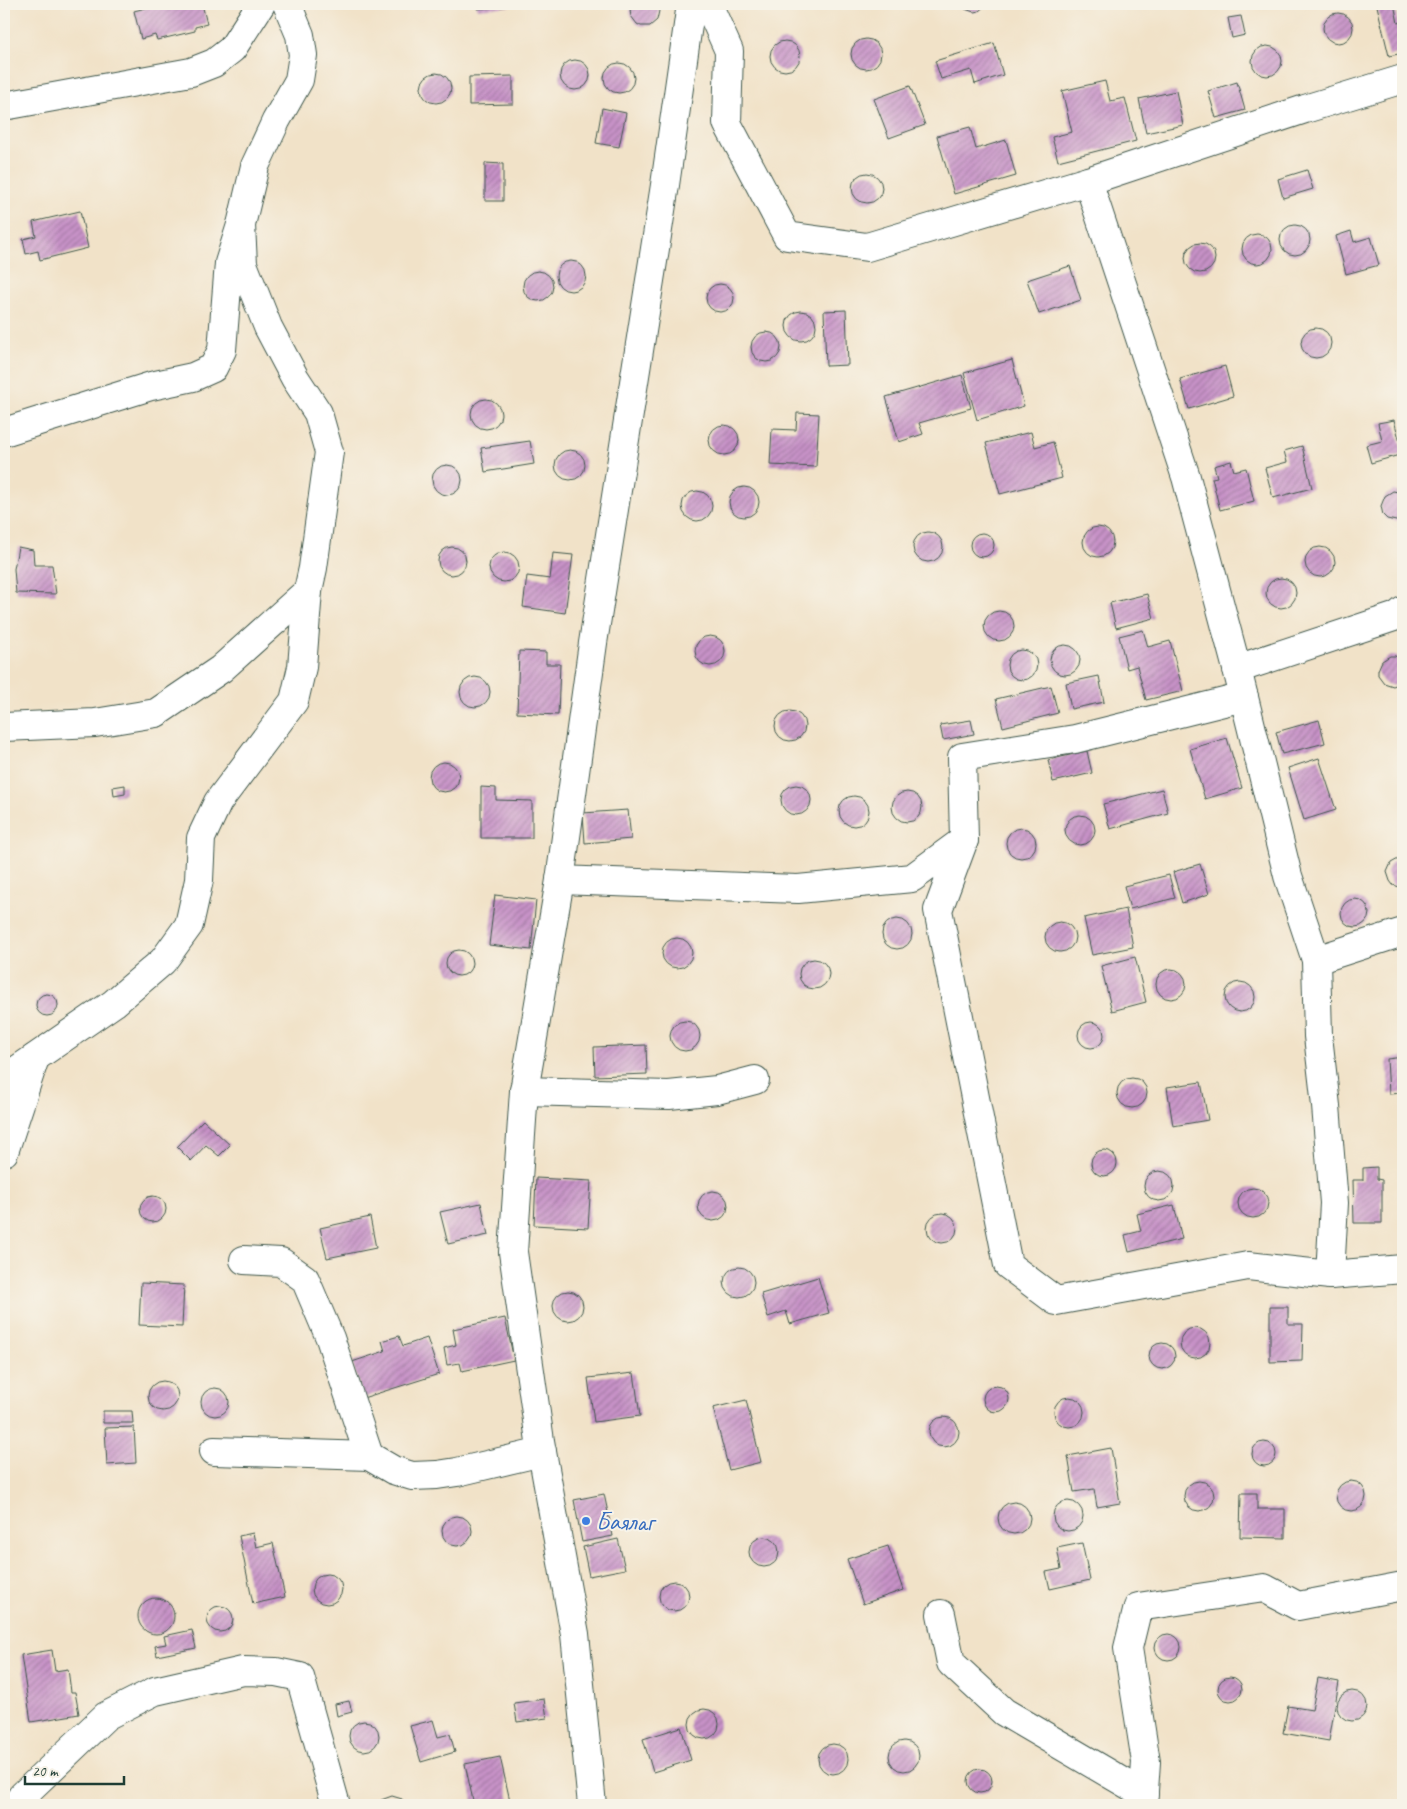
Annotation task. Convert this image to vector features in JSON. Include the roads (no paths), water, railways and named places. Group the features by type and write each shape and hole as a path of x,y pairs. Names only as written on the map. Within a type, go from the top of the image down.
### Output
{"street":[{"path":"4,106 191,72 214,63 232,49 260,4"},
{"path":"4,432 151,386 193,377 213,368 222,350 229,262 241,225 255,166 276,121 299,80 303,55 300,35 287,4"},
{"path":"592,1805 575,1634 542,1452 513,1252 524,1091 560,880 593,643 665,185 690,4"},
{"path":"708,4 729,51 726,123 787,236 867,247 1088,181 1305,109 1403,79"},
{"path":"1088,181 1186,477 1237,669 1288,876 1316,960 1318,1036 1334,1204 1330,1275"},
{"path":"4,1079 114,1004 163,962 189,925 198,880 201,838 218,802 294,701 302,667 308,591 314,568 329,452 318,413 295,378 268,327 243,264 241,225"},
{"path":"4,728 95,723 156,713 221,669 308,591"},
{"path":"1237,669 1397,616 1403,611"},
{"path":"1244,697 1075,738 962,757 964,840 938,910 1008,1265 1056,1300 1248,1266 1330,1275 1403,1269"},
{"path":"560,880 798,889 912,878 964,840"},
{"path":"1316,960 1403,932"},
{"path":"4,1152 35,1058"},
{"path":"524,1091 669,1095 717,1090 755,1080"},
{"path":"244,1260 281,1262 304,1279 330,1338 369,1456"},
{"path":"214,1451 369,1456 393,1470 412,1476 438,1475 542,1452"},
{"path":"941,1614 951,1663 1004,1712 1143,1800 1146,1762 1128,1648 1138,1607 1264,1588 1298,1606 1403,1586"},
{"path":"22,1796 106,1716 155,1690 243,1672 276,1672 300,1677 336,1805"}],"place":[{"name":"Баялаг","path":"586,1521"}]}
